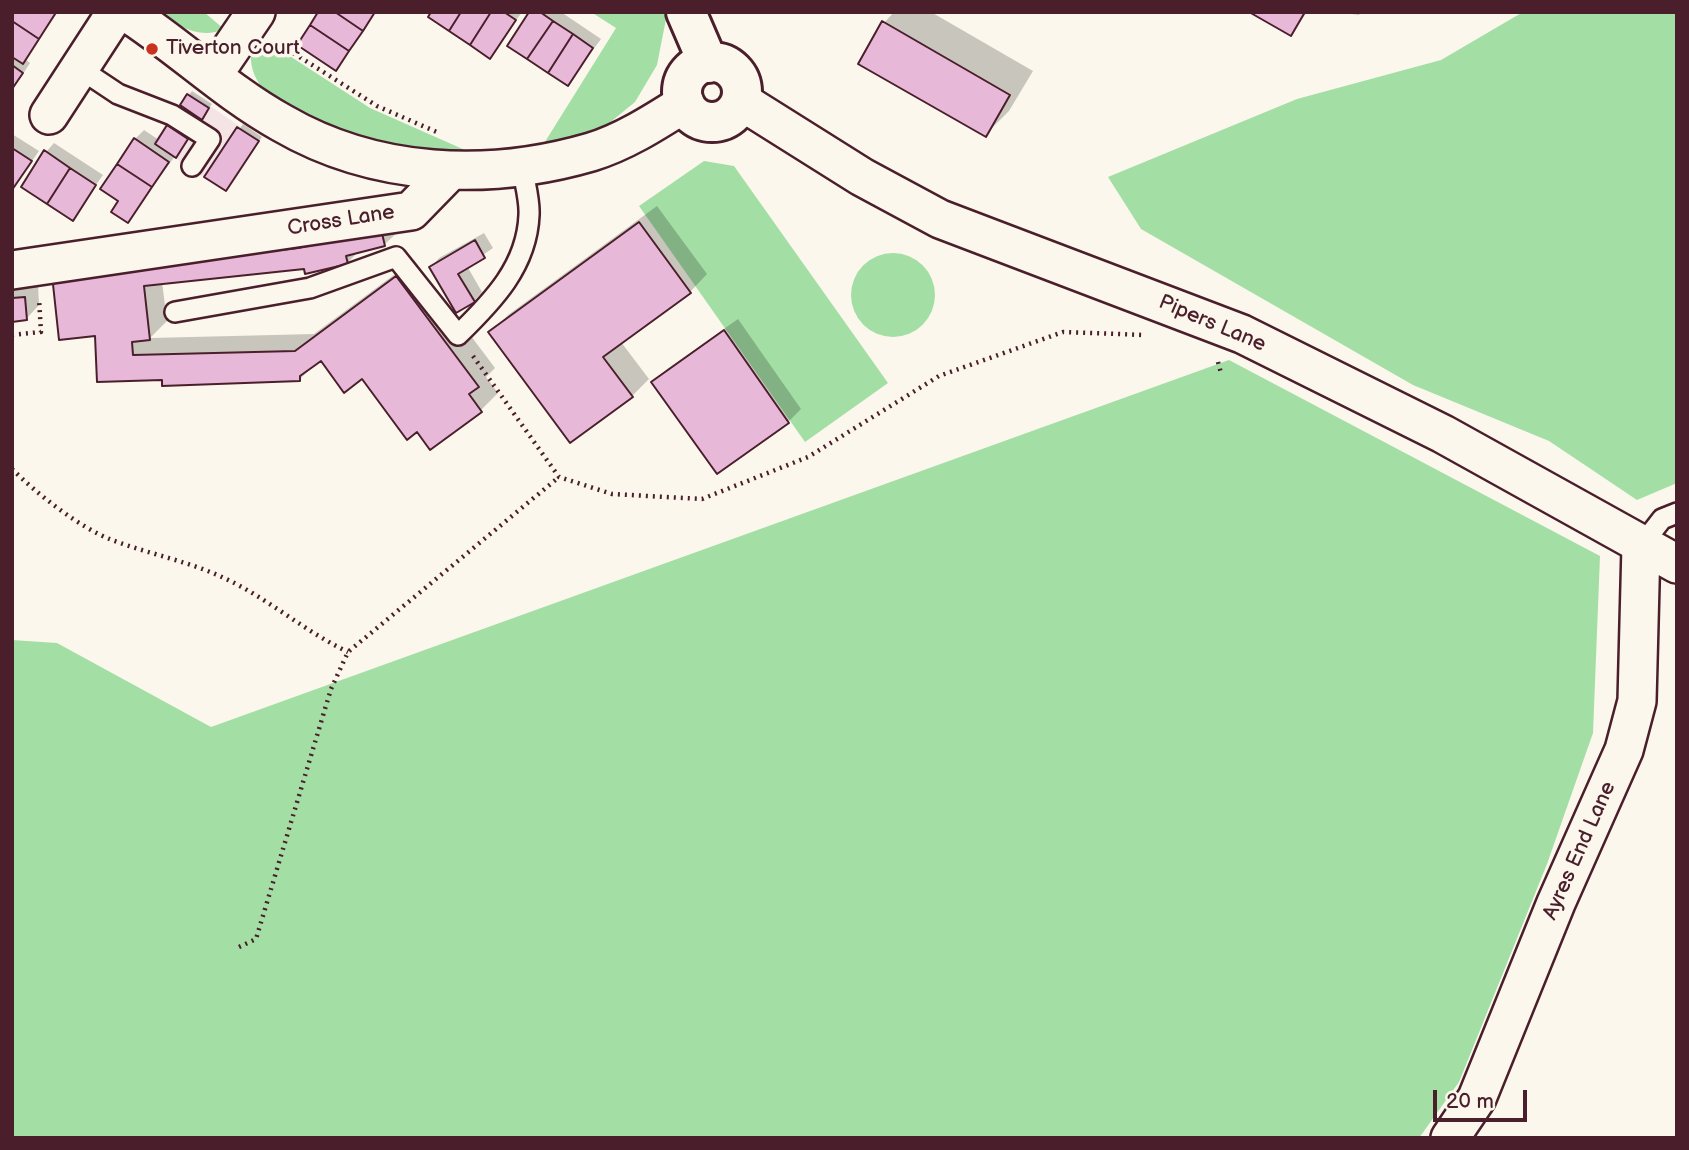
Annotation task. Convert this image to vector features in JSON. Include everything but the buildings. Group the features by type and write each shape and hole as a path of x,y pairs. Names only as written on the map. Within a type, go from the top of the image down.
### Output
{"street":[{"path":"49,115 116,12"},
{"path":"126,12 280,122 312,139 356,156 401,167 448,154 522,165 591,152 641,131 685,103"},
{"path":"686,12 708,62"},
{"path":"213,75 251,20"},
{"path":"708,62 727,66 735,72 740,81 741,101 730,116 714,122 696,117 682,95 691,70 708,62"},
{"name":"Pipers Lane","path":"741,101 862,177 940,219 1242,334 1443,435 1677,564"},
{"name":"Cross Lane","path":"24,269 411,211 448,154"},
{"name":"Ayres End Lane","path":"1450,1138 1477,1098 1556,903 1624,750 1637,701 1641,546"}],"lane":[{"path":"79,68 118,94 172,115 210,139 192,166"},
{"path":"175,312 310,288 396,257 458,335 492,302 522,255 529,213 522,165"},
{"path":"1641,546 1662,519 1677,513"}],"path":[{"path":"251,20 263,33 448,154"},
{"path":"12,335 41,332 24,269"},
{"path":"458,335 559,477 612,494 702,499 808,457 939,376 1063,332 1146,335"},
{"path":"1217,355 1221,373"},
{"path":"12,469 37,494 110,540 185,562 227,579 315,636 348,652"},
{"path":"239,947 256,939 331,689 348,652 559,477"}],"shaded area":[{"path":"188,91 260,140 225,192 153,143"}],"green space":[{"path":"157,12 204,12 224,29 206,33 189,30"},
{"path":"591,12 664,12 666,19 657,65 635,102 597,133 543,145 616,28"},
{"path":"1523,12 1677,12 1677,483 1637,500 1549,441 1413,385 1141,229 1108,177 1297,99 1441,60"},
{"path":"265,40 370,108 474,154 467,158 381,147 339,135 293,114 273,100 259,83 251,64 253,43"},
{"path":"704,161 734,166 888,383 805,442 639,206"},
{"path":"893,253 909,256 923,265 932,279 935,295 932,311 923,325 909,334 893,337 877,334 863,325 854,311 851,295 854,279 863,265 877,256"},
{"path":"1229,360 1600,556 1593,733 1547,864 1459,1082 1419,1138 12,1138 12,640 57,643 211,727"}],"place":[{"name":"Tiverton Court","path":"152,49"}]}
